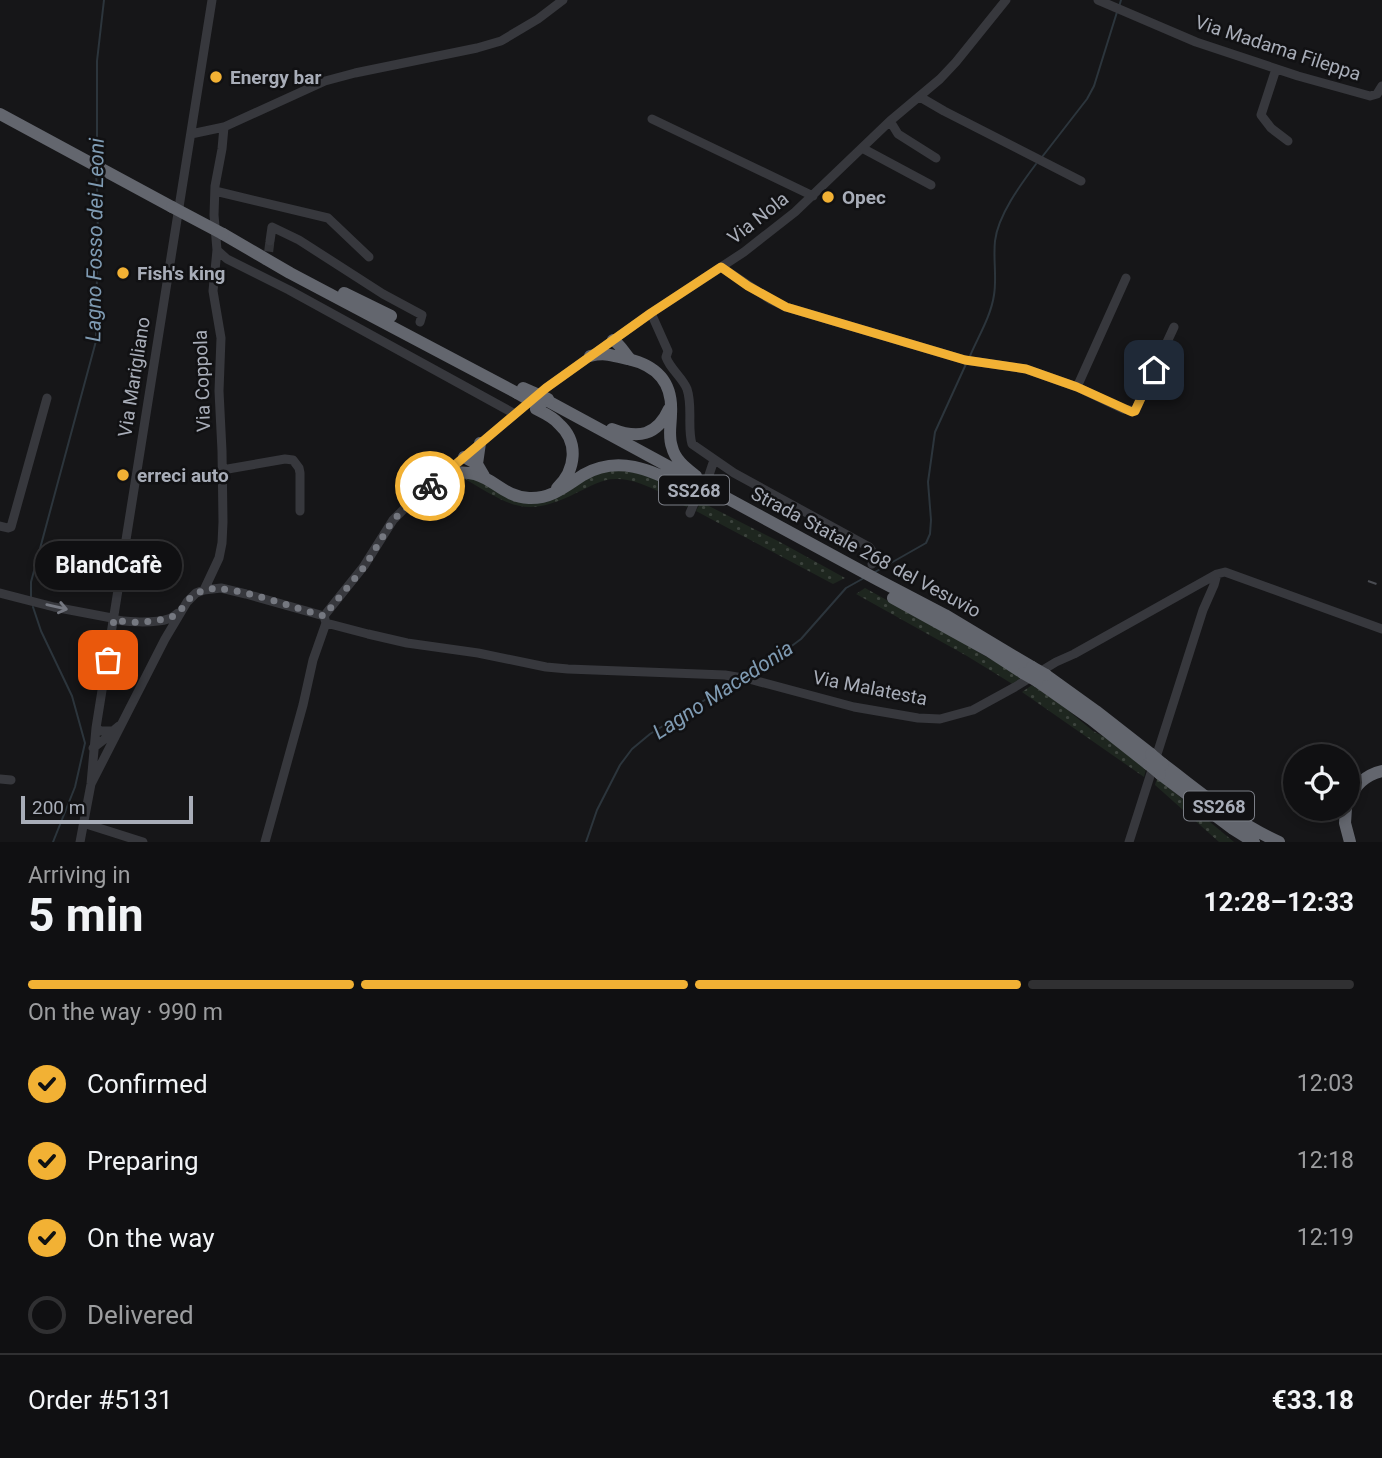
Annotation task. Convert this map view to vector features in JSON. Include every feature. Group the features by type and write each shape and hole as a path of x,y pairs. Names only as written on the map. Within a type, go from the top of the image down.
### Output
{"highway":[{"name":"Strada Statale 268 del Vesuvio","path":"0,114 223,234 265,261 768,521 957,633 1028,670 1091,719 1150,759 1194,801 1254,842"},
{"name":"Strada Statale 268 del Vesuvio","path":"265,261 379,310 518,393"},
{"name":"SS268","path":"590,356 602,353 616,343 632,360 660,375 668,386 671,402 671,447 676,458 698,478 768,521"},
{"name":"SS268","path":"542,404 634,435 656,428 664,420 671,402"},
{"name":"Strada Statale 268 del Vesuvio","path":"542,404 700,498 852,570"},
{"name":"SS268","path":"542,404 569,435 573,449 572,465 567,477 554,492"},
{"path":"473,468 480,443"},
{"path":"463,458 473,468"},
{"name":"SS268","path":"473,468 514,495 536,498 559,491 594,470 623,464 637,467 700,498"},
{"path":"443,475 473,468"},
{"name":"Strada Statale 268 del Vesuvio","path":"1162,769 1239,820 1279,842"},
{"path":"1360,782 1382,771"},
{"path":"1194,801 1239,842"},
{"path":"1345,821 1350,842"}],"street":[{"name":"Via Marigliano","path":"80,842 212,0"},
{"path":"191,134 224,127 325,81 501,41 563,0"},
{"name":"Via Nola","path":"616,343 651,313 763,238 813,197 890,121 920,97 956,62 1006,0"},
{"name":"Via Madama Fileppa","path":"1098,0 1196,42 1276,69 1370,96 1377,94 1382,86"},
{"path":"1276,69 1261,115 1270,128 1288,141"},
{"path":"920,97 1081,181"},
{"path":"652,119 813,197"},
{"path":"890,121 898,134 936,158"},
{"name":"Via Coppola","path":"204,590 219,558 222,542 219,391 222,338 213,291 217,250 215,191 224,127"},
{"path":"862,148 931,185"},
{"path":"215,191 328,218 369,257"},
{"path":"270,242 272,227 299,240 422,315 420,322"},
{"path":"217,250 227,259 515,414"},
{"path":"265,261 265,278"},
{"path":"721,267 786,307 965,360 1026,369 1077,387 1132,412 1135,411 1174,327"},
{"path":"1077,387 1126,278"},
{"path":"651,313 668,351 668,363 686,386 692,444 767,492 869,547 873,552 872,564"},
{"path":"406,354 411,344"},
{"path":"265,842 325,619 365,566 393,520 546,388 590,356"},
{"path":"0,526 11,527 47,398"},
{"path":"222,470 285,459 293,460 300,473 300,511"},
{"path":"709,475 714,460"},
{"path":"690,513 700,498"},
{"path":"1129,842 1217,574 1225,572 1382,629"},
{"name":"Via Malatesta","path":"325,619 368,634 407,643 478,653 546,667 725,674 854,707 940,719 967,712 994,699 1217,574"},
{"path":"91,784 117,728 179,613 197,593 214,588 233,591 325,619"},
{"path":"0,593 118,621 168,620 179,613"},
{"path":"96,728 101,731 117,728"},
{"path":"93,750 117,728"},
{"path":"93,750 109,750"},
{"path":"0,779 10,780"},
{"path":"83,823 143,842"}],"shaded area":[{"path":"621,467 657,478 692,498 687,507 645,485 613,479 545,505 519,506 465,479 471,476 520,502 590,475"},
{"path":"701,502 845,578 833,584 696,511"},
{"path":"865,588 1024,679 1014,685 856,594"},
{"path":"1032,685 1146,769 1144,777 1022,692"},
{"path":"1157,778 1234,842 1219,842 1155,785"}],"waterway":[{"name":"Lagno Fosso dei Leoni","path":"97,161 97,61 104,0"},
{"name":"Lagno Macedonia","path":"1119,7 1121,0"},
{"name":"Lagno Macedonia","path":"1042,157 1094,86 1117,12"},
{"name":"Lagno Macedonia","path":"970,356 992,303 997,231 1011,200 1036,164"},
{"name":"Lagno Fosso dei Leoni","path":"31,597 31,582 96,341 96,174"},
{"name":"Lagno Macedonia","path":"875,572 926,543 930,534 928,482 935,432 966,364"},
{"name":"Lagno Macedonia","path":"748,674 801,639 846,588 864,578"},
{"name":"Lagno Fosso dei Leoni","path":"33,607 41,631 72,696 85,743 75,787 53,842"},
{"name":"Lagno Macedonia","path":"586,842 597,810 620,765 632,749 650,734 737,680"}],"tunnel":[{"path":"267,265 270,241"}],"railway":[{"path":"1368,581 1382,586"}],"way so far":[{"path":"108,660 114,619 127,622 168,620 179,613 197,593 204,590 221,588 324,616 365,566 393,520 430,486"}],"place":[{"name":"Energy bar","path":"216,77"},
{"name":"Opec","path":"828,197"},
{"name":"Fish's king","path":"123,273"},
{"name":"erreci auto","path":"123,475"},
{"name":"BlandCafè","path":"108,660"}],"route":[{"path":"430,486 546,388 721,267 786,307 965,360 1026,369 1077,387 1132,412 1135,411 1154,370"}]}
